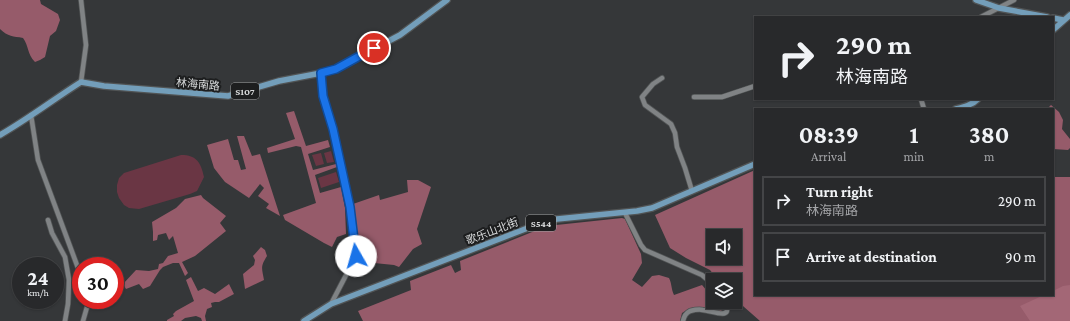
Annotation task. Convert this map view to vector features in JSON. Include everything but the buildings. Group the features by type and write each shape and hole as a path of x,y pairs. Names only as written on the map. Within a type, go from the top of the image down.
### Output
{"main road":[{"name":"林海南路","path":"81,82 104,86 228,96 279,82 336,69 400,35 447,0"},
{"path":"976,0 999,8 1042,16"},
{"path":"1054,29 1070,15"},
{"path":"1054,18 1063,20"},
{"path":"0,135 81,82"},
{"path":"960,108 977,100"},
{"name":"歌乐山北街","path":"331,304 546,221 637,212 652,208 754,164"},
{"name":"S544","path":"304,321 331,304"}],"street":[{"path":"81,82 86,45 82,0"},
{"path":"983,16 1014,0"},
{"path":"321,73 323,96 333,129 350,207 356,256 331,304"},
{"path":"662,78 653,84 642,97 644,105 671,124 675,133 676,147 685,168 692,191"},
{"path":"694,97 722,97 754,86"},
{"path":"31,115 38,160 74,257"},
{"path":"625,213 645,250 702,275 706,278"},
{"path":"48,220 52,233 65,257 69,280 68,304 65,321"},
{"path":"83,321 86,309"},
{"path":"683,321 688,312 704,310 723,317 727,314 727,309"}],"shaded area":[{"path":"0,0 40,0 41,4 58,14 60,20 56,31 50,36 45,57 35,62 23,38 8,35 0,29"},
{"path":"1051,105 1059,112 1063,120 1062,129 1070,139 1070,148 1068,150 1054,149 1054,108 1048,108"},
{"path":"294,111 306,146 328,140 330,147 308,154 313,170 336,164 337,167 315,175 320,193 341,187 345,208 346,234 337,237 332,247 285,220 283,215 316,203 301,147 296,146 268,153 267,148 295,139 286,113"},
{"path":"237,136 244,136 252,156 260,154 280,216 266,208 269,204 258,196 264,188 260,184 249,198 225,182 214,168 207,145 228,139 234,160 238,160 241,170 246,169"},
{"path":"331,151 334,162 327,163 324,153"},
{"path":"321,153 324,164 316,166 312,155"},
{"path":"181,155 191,156 200,164 204,177 197,191 139,209 129,208 124,205 119,198 117,185 119,178 124,173"},
{"path":"754,170 754,296 1054,296 1054,177 1070,177 1070,321 760,321 742,305 742,273 712,273 710,270 670,248 655,215"},
{"path":"336,172 339,182 321,188 318,178"},
{"path":"407,180 418,180 431,187 417,229 422,244 413,249 399,267 359,260 353,204 379,195 380,200 408,192"},
{"path":"201,195 226,216 220,223 226,231 195,256 182,262 188,273 185,276 179,263 173,263 163,267 160,270 150,286 143,289 139,284 126,289 124,283 136,270 149,271 158,269 159,264 163,263 168,256 178,253 173,236 169,240 166,233 158,235 157,240 153,241 152,222 176,208 185,199"},
{"path":"622,218 625,219 641,254 642,263 632,280 642,287 652,276 659,275 669,278 674,295 702,285 706,290 706,308 702,307 690,308 682,313 680,321 363,321 358,311 411,290 410,281 451,265 455,273 461,270 460,261 547,226"},
{"path":"261,247 265,250 267,256 262,268 264,280 245,289 243,274 254,265 255,260 253,256"},
{"path":"191,277 198,291 204,288 215,294 229,284 234,294 219,302 211,303 212,307 207,309 205,316 206,321 202,321 201,318 196,316 185,318 181,321 167,321 174,316 173,314 176,311 194,301 186,280"},
{"path":"1070,285 1070,321 1030,321 1020,306 1042,296 1054,296 1054,290 1063,286"},
{"path":"708,309 721,309 722,312 720,313"}],"route":[{"path":"356,256 350,207 333,129 323,96 321,73 336,69 374,48"}]}
